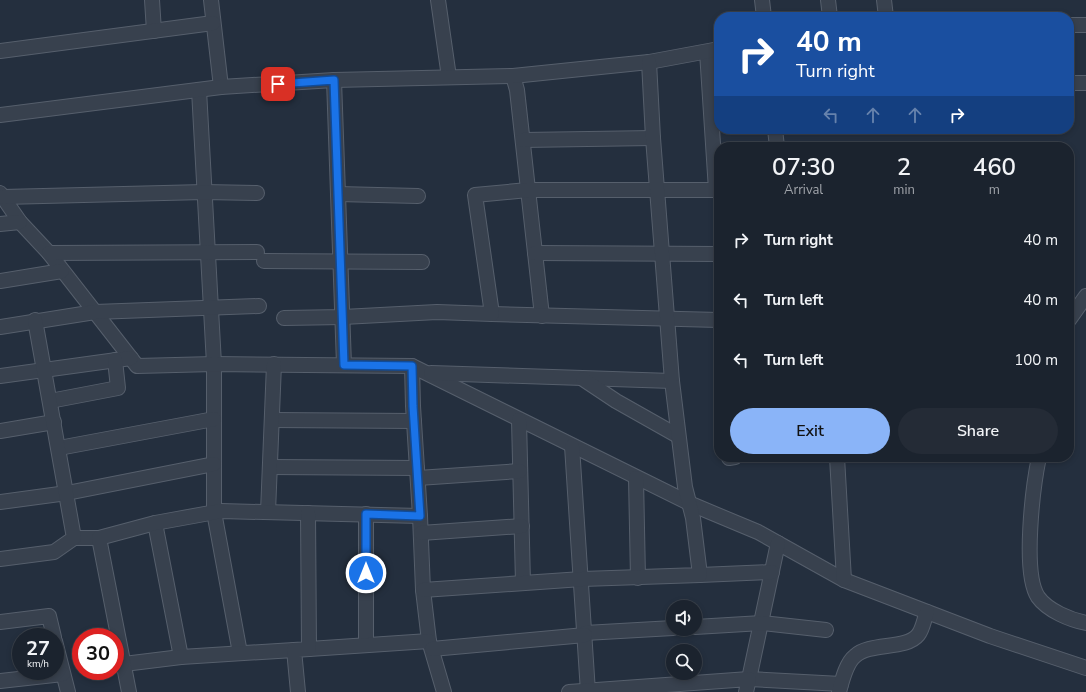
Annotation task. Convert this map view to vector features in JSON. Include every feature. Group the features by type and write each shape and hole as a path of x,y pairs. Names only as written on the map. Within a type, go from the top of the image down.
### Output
{"street":[{"path":"152,0 154,31"},
{"path":"211,0 221,87"},
{"path":"438,0 449,77"},
{"path":"762,0 763,12"},
{"path":"828,0 829,12"},
{"path":"884,0 885,12"},
{"path":"0,52 213,23"},
{"path":"1074,25 1086,25"},
{"path":"0,115 221,87 334,80 514,76 649,62 713,50 714,78"},
{"path":"649,62 653,138 672,382 684,486 691,504 700,575"},
{"path":"514,76 523,140 542,316"},
{"path":"334,80 344,365"},
{"path":"1074,82 1086,83"},
{"path":"199,90 214,364 214,512 240,653"},
{"path":"523,140 653,138"},
{"path":"492,314 475,195 528,190 714,190"},
{"path":"2,195 204,192 257,193"},
{"path":"338,194 418,196"},
{"path":"2,195 20,222 49,254 137,366 214,364 412,366 636,478 691,504 758,532 844,580 990,636 1086,668"},
{"path":"0,224 20,222"},
{"path":"49,254 207,252 341,261 422,262"},
{"path":"535,253 714,254"},
{"path":"0,281 62,271"},
{"path":"1074,313 1086,296"},
{"path":"0,327 35,320 95,312 211,306 259,306"},
{"path":"284,318 343,317 437,312 714,320"},
{"path":"35,320 74,538"},
{"path":"0,376 131,358"},
{"path":"50,401 118,388 115,360"},
{"path":"268,512 274,364"},
{"path":"412,366 423,590 430,645 444,692"},
{"path":"426,373 672,382"},
{"path":"582,378 616,401 678,436"},
{"path":"59,448 214,419"},
{"path":"272,420 414,421"},
{"path":"519,420 523,583"},
{"path":"0,431 54,422"},
{"path":"572,446 582,579 588,691"},
{"path":"837,462 844,580"},
{"path":"1037,462 1030,527 1032,577 1036,593 1039,598 1067,618 1086,623"},
{"path":"0,502 67,493 214,464"},
{"path":"270,467 418,473 520,471"},
{"path":"636,478 638,578"},
{"path":"0,559 54,552 74,538 99,538 156,523 214,512 420,516"},
{"path":"308,513 309,649"},
{"path":"366,514 366,645"},
{"path":"156,523 180,657"},
{"path":"421,533 522,526"},
{"path":"99,538 117,628"},
{"path":"748,686 778,543"},
{"path":"423,590 582,579 772,572"},
{"path":"569,692 748,686 840,688 852,659 856,655 865,650 912,640 918,635 926,612"},
{"path":"0,622 49,616 52,628"},
{"path":"702,627 762,623 826,630"},
{"path":"129,692 124,664 180,657 366,645 430,645 666,628"},
{"path":"294,650 298,692"},
{"path":"64,678 68,692"},
{"path":"0,681 12,680"}],"route":[{"path":"278,84 334,80 344,365 412,366 420,516 366,514 366,573"}]}
